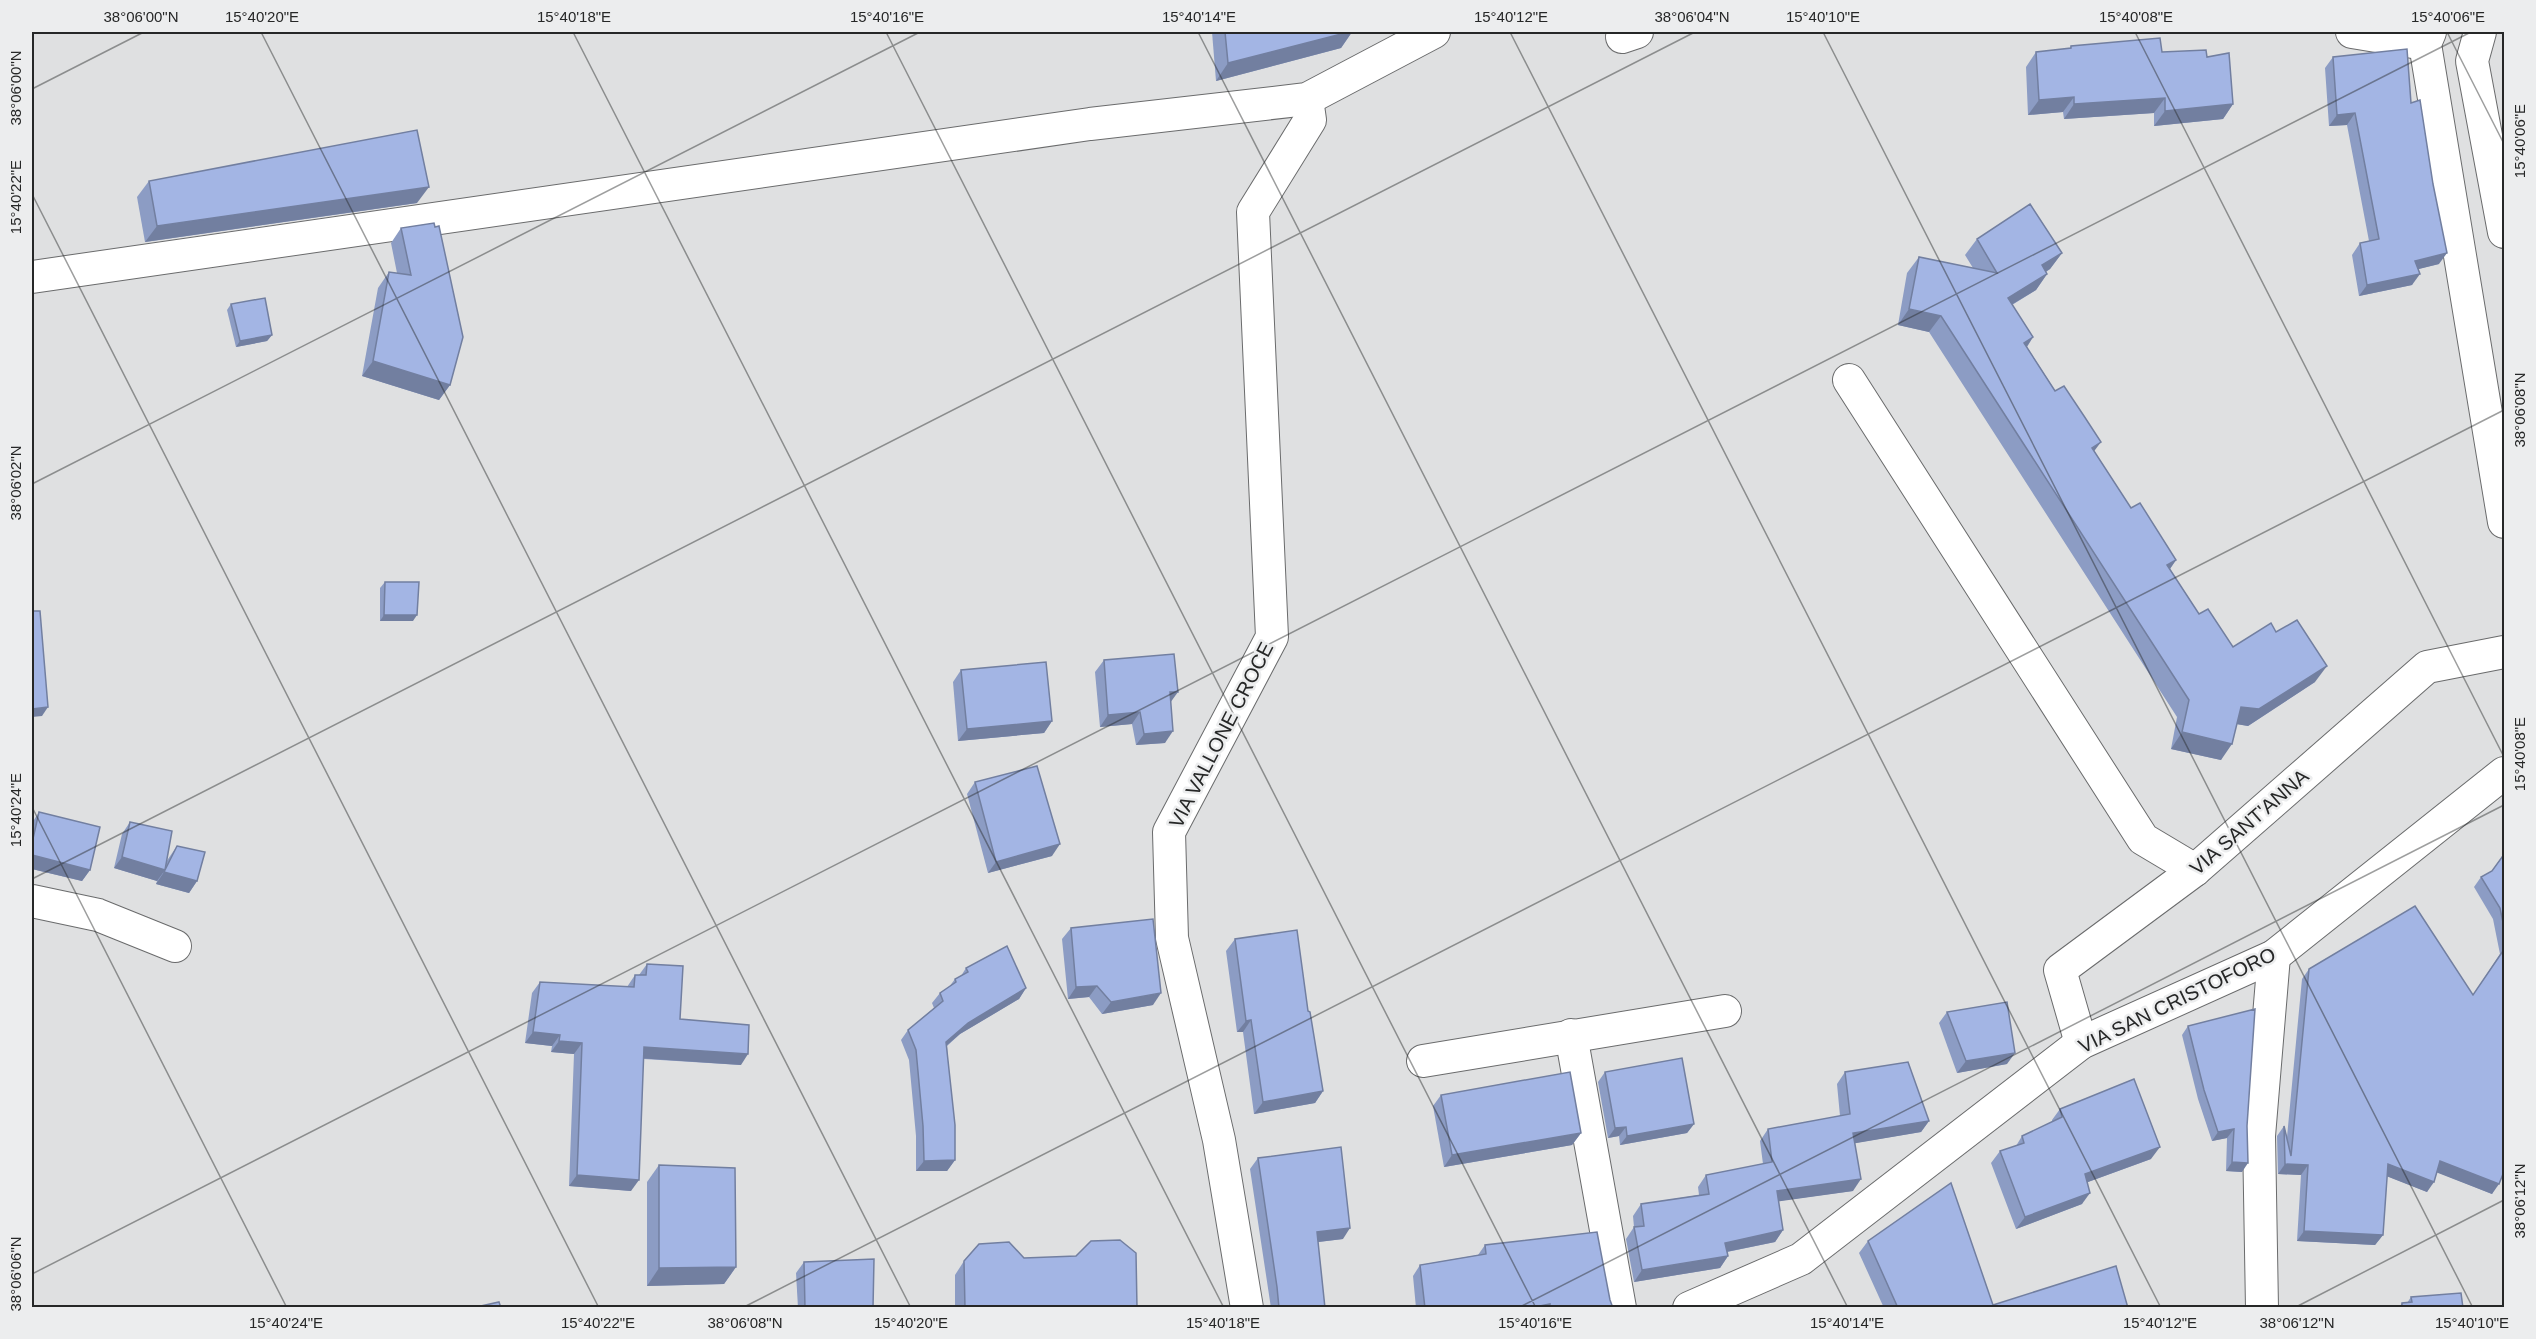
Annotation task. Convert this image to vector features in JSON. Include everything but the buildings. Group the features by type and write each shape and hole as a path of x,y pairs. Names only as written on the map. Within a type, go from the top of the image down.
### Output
{"street":[{"path":"32,277 1089,124 1307,99 1434,32"},
{"path":"2352,32 2428,38 2505,522"},
{"path":"2480,32 2472,61 2505,232"},
{"name":"VIA VALLONE CROCE","path":"1247,1308 1220,1140 1172,938 1169,832 1272,637 1254,212 1310,120 1307,99"},
{"path":"1849,380 2143,839 2195,870"},
{"name":"VIA SANT'ANNA","path":"2081,1044 2060,970 2195,870 2427,667 2505,652"},
{"name":"VIA SAN CRISTOFORO","path":"1689,1308 1801,1260 2081,1044 2274,956 2505,773"},
{"path":"32,901 98,915 175,946"},
{"path":"2262,1308 2259,1136 2274,956"},
{"path":"1424,1061 1725,1011"},
{"path":"1571,1035 1620,1308"}]}
